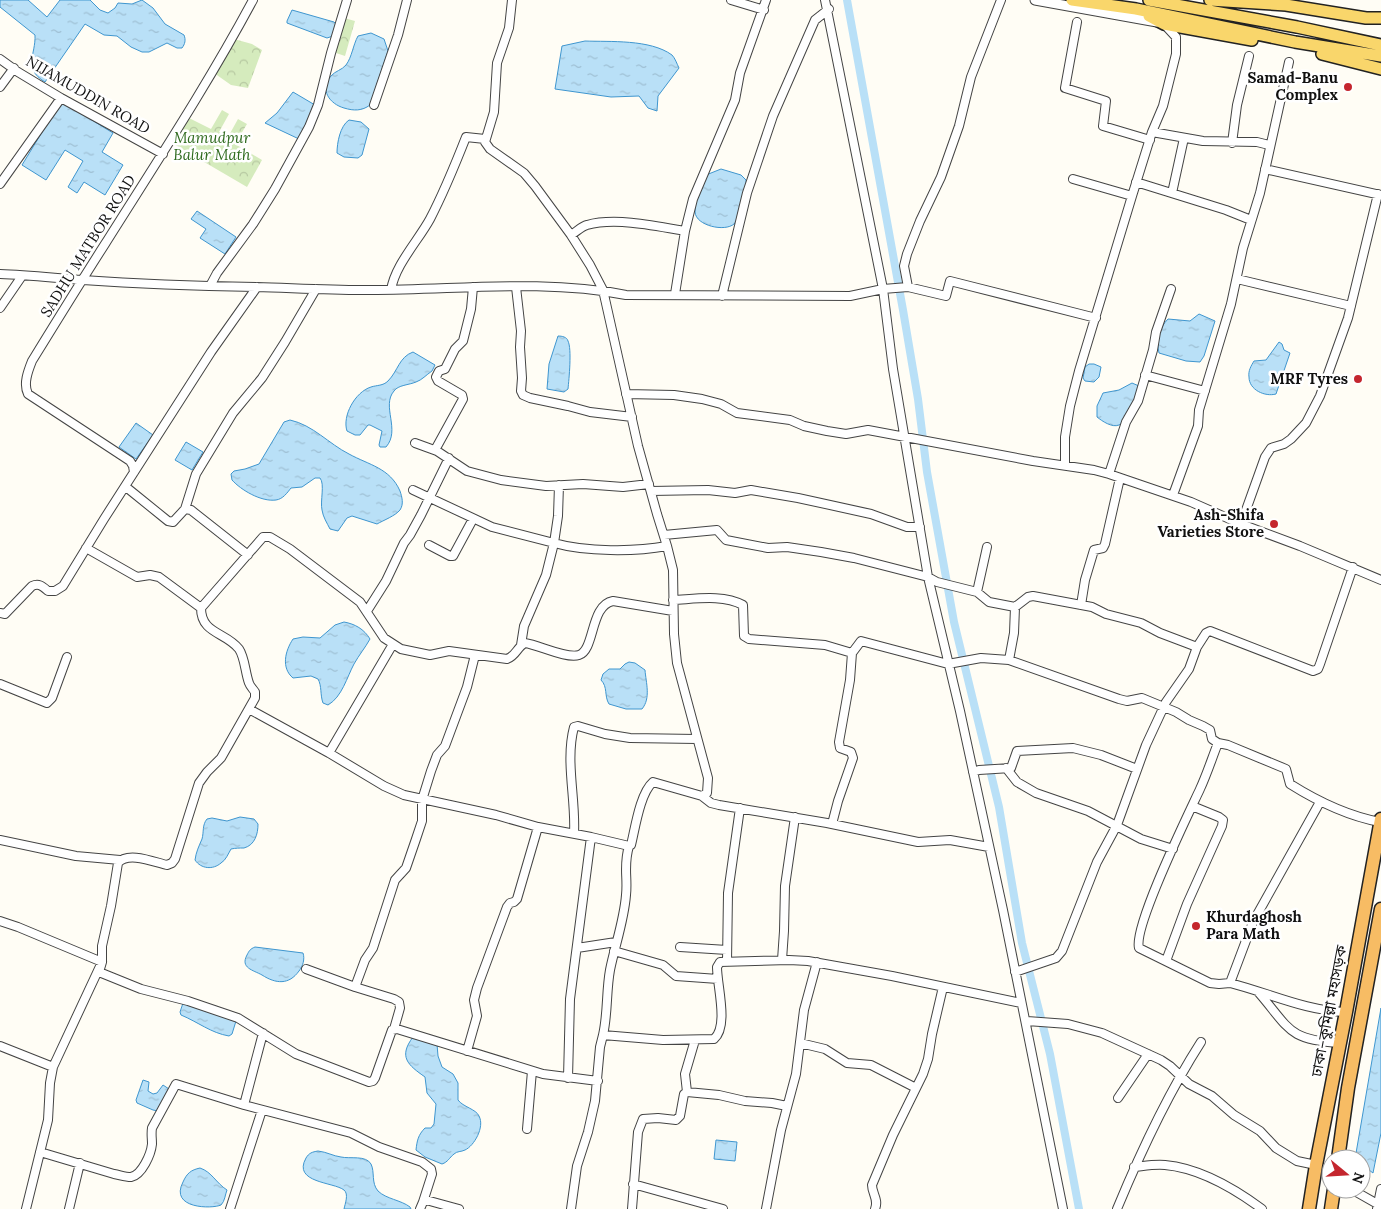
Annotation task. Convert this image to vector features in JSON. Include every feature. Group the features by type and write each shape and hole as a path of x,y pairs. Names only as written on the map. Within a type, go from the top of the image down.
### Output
{"highway":[{"name":"ঢাকা–কুমিল্লা মহাসড়ক","path":"1309,1209 1381,821"},
{"path":"1339,1149 1348,1088 1381,909"}],"main road":[{"path":"1072,0 1136,9 1295,42 1381,56"},
{"path":"1149,0 1297,26 1381,45"},
{"path":"1216,0 1286,5 1366,18 1381,18"},
{"path":"1136,9 1164,24 1335,56 1381,68"}],"street":[{"name":"SADHU MATBOR ROAD","path":"134,472 130,461 32,397 25,388 28,372 32,360 226,52 254,0"},
{"path":"210,286 275,189 309,127 318,105 347,0"},
{"path":"374,104 398,35 407,0"},
{"path":"512,0 509,28 497,63 494,112 485,142 490,149 524,173 547,201 590,265 603,290 626,394 673,570 673,611 677,663 708,778 707,793 702,796"},
{"path":"731,0 764,10"},
{"path":"675,294 685,231 697,188 715,151 734,100 740,73 766,0"},
{"path":"826,0 886,289 894,370 928,577 952,662 976,771 989,847 1021,1003 1027,1021 1029,1043 1063,1209"},
{"path":"908,287 904,266 907,254 941,177 959,126 971,77 1001,0"},
{"path":"1035,0 1164,24 1176,37 1176,54 1163,106 1136,182 1079,371 1070,406 1065,437 1065,465"},
{"path":"722,296 750,186 773,116 815,20 828,9"},
{"path":"1077,22 1065,88 1106,101 1103,126 1151,136 1232,143 1257,142 1269,145"},
{"path":"1232,143 1237,105 1249,56"},
{"name":"NIJAMUDDIN ROAD","path":"0,59 61,98 163,154"},
{"path":"1173,495 1198,426 1199,410 1204,391 1260,193 1269,145 1289,62"},
{"path":"0,88 14,68"},
{"path":"0,184 61,98"},
{"path":"391,290 400,268 429,220 466,137 486,140"},
{"path":"1172,193 1184,138"},
{"path":"1241,524 1264,457 1271,448 1284,444 1306,424 1320,396 1351,306 1380,194 1265,170"},
{"path":"1073,179 1132,196"},
{"path":"1136,182 1226,210 1251,220"},
{"path":"571,235 586,225 622,222 654,225 685,231"},
{"path":"0,274 210,286 391,290 530,286 603,290 626,295 675,294 722,296 850,296 908,287 946,296 950,280 1096,318"},
{"path":"0,308 22,276"},
{"path":"1237,279 1351,306"},
{"path":"0,613 5,614 32,586 37,584 48,591 55,591 63,586 211,352 257,287"},
{"path":"434,450 463,399 462,395 438,381 436,377 439,371 445,369 455,348 463,341 471,309 473,287"},
{"path":"516,287 521,331 521,392 523,395 590,412 632,417"},
{"path":"126,487 168,521 172,522 185,508 196,474 233,413 262,378 316,289"},
{"path":"1109,474 1126,422 1138,401 1154,350 1156,332 1171,289"},
{"path":"1146,375 1204,391"},
{"path":"626,394 674,395 702,399 721,404 737,413 790,420 804,426 827,431 846,434 868,430 1033,462 1065,465 1109,474 1204,507 1241,524 1353,567 1381,580"},
{"path":"415,443 449,458 467,471 489,478 546,486 583,484 735,493 751,490 871,514 907,527 920,527"},
{"path":"367,611 386,581 449,458"},
{"path":"1081,605 1085,580 1094,550 1103,548 1105,544 1120,478"},
{"path":"0,840 76,856 120,860 134,858 167,865 172,864 200,783 207,772 222,758 249,709 255,692 249,684 239,650 232,642 213,632 201,616 201,608 263,537 270,537 290,549 360,602 384,638 401,649 430,655 449,651 507,659 512,657 521,645 524,626 546,575 558,516 559,485"},
{"path":"413,490 473,519 506,531 554,542 595,549 643,549 667,546"},
{"path":"185,508 203,518 248,556"},
{"path":"429,545 453,556 473,519"},
{"path":"664,535 717,530 726,540 768,548 787,547 854,558 928,577 937,582 977,592 989,602 1015,607 1028,597 1033,596 1092,607 1106,614 1141,623 1160,633 1197,647"},
{"path":"977,592 987,547"},
{"path":"86,548 137,576 150,575 159,577 201,608"},
{"path":"1015,972 1052,960 1062,951 1097,862 1117,825 1146,745 1164,708 1188,669 1197,647 1206,633 1210,631 1313,671 1318,669 1353,567"},
{"path":"673,600 720,599 739,602 743,605 744,636 749,639 825,645 852,653"},
{"path":"521,645 525,643 533,644 565,654 579,655 584,652 600,612 606,603 613,602 673,611"},
{"path":"1008,660 1014,633 1015,607"},
{"path":"832,824 853,758 850,752 840,748 839,742 850,680 852,653 861,641 952,662 976,659 1008,660 1119,699 1127,701 1142,698 1176,712 1210,730 1212,739 1218,743 1228,745 1286,769 1290,784 1320,802 1366,819 1381,821"},
{"path":"329,753 393,644"},
{"path":"355,987 365,960 373,948 396,880 406,868 422,821 422,800 437,755 445,746 467,687 475,655"},
{"path":"0,684 47,703 52,698 68,657"},
{"path":"249,709 384,786 404,795 628,846"},
{"path":"574,833 575,812 571,752 574,727 578,726 605,734 630,738 697,739"},
{"path":"1218,743 1148,906 1138,944 1139,948 1210,983 1230,983 1332,1012 1346,1012"},
{"path":"976,771 1011,768 1017,751 1073,748 1101,755 1137,768"},
{"path":"1006,768 1016,782 1036,793 1067,802 1117,825 1141,839 1173,849"},
{"path":"571,1209 577,1166 592,1117 598,1081 610,972 626,894 624,866 628,846 631,845 649,785 653,782 702,796 710,803 795,817 918,842 950,840 989,847"},
{"path":"1230,983 1253,922 1320,802"},
{"path":"1166,961 1187,904 1222,826 1223,820 1219,817 1192,806"},
{"path":"727,962 728,893 740,808"},
{"path":"782,960 785,886 795,817"},
{"path":"467,1051 477,1016 474,1000 477,988 507,907 517,899 538,827"},
{"path":"568,1078 570,999 591,837"},
{"path":"120,860 115,876 99,972 141,989 223,1012 238,1018 296,1054 369,1082 373,1081 389,1035 394,1029 400,1002 306,969"},
{"path":"0,921 102,962"},
{"path":"576,948 616,942"},
{"path":"680,947 727,950"},
{"path":"614,951 663,965 676,976 718,979"},
{"path":"603,1035 663,1040 714,1039 719,1035 722,1022 717,967 720,962 782,960 817,962 1021,1003"},
{"path":"26,1209 48,1120 53,1067 102,962"},
{"path":"766,1209 781,1130 796,1074 804,1010 817,962"},
{"path":"875,1209 877,1198 872,1190 872,1185 928,1059 943,987"},
{"path":"1258,992 1292,1032 1319,1042 1340,1043"},
{"path":"1027,1021 1068,1024 1080,1027 1102,1033 1148,1054 1170,1066 1189,1084 1212,1096 1234,1115 1260,1131 1276,1148 1297,1161 1316,1165"},
{"path":"394,1029 532,1071 568,1078 598,1081"},
{"path":"244,1105 263,1033"},
{"path":"632,1209 639,1124 643,1119 648,1118 676,1120 680,1116 684,1094 687,1092 686,1074 695,1040"},
{"path":"1117,1209 1134,1167 1179,1076 1200,1042"},
{"path":"800,1043 825,1049 847,1063 871,1065 916,1088"},
{"path":"0,1046 53,1067"},
{"path":"1118,1098 1148,1054"},
{"path":"527,1129 532,1071"},
{"path":"40,1152 126,1177 133,1176 145,1164 152,1143 150,1135 152,1128 176,1084 244,1105 351,1133 379,1147 422,1162 431,1169 432,1174 422,1205"},
{"path":"687,1092 787,1106"},
{"path":"230,1209 262,1110"},
{"path":"69,1209 80,1164"},
{"path":"1134,1167 1164,1165 1190,1171 1226,1185 1262,1209"},
{"path":"633,1184 723,1209"},
{"path":"1367,1199 1379,1207 1381,1189"},
{"path":"422,1205 426,1200 459,1209"}],"green space":[{"path":"344,18 355,21 345,56 333,52"},
{"path":"234,39 252,44 262,50 248,88 231,85 214,73"},
{"name":"Mamudpur Balur Math","path":"222,110 229,114 219,132 228,137 238,119 247,124 235,144 262,160 247,187 170,142 187,117 211,129"}],"water":[{"path":"0,0 28,0 47,17 60,0 90,0 100,10 108,13 118,3 132,4 142,0 153,8 165,24 184,35 185,42 182,48 177,48 167,43 149,52 142,52 131,47 117,36 104,35 85,24 45,82 38,77 32,66 35,35 0,7"},
{"path":"292,10 334,22 336,24 333,36 327,38 287,23"},
{"path":"371,33 384,39 388,51 370,105 358,110 339,106 328,96 326,86 328,81 333,74 346,65 358,36"},
{"path":"585,41 641,44 653,46 672,55 679,68 658,96 657,111 648,108 639,96 611,97 555,89 562,46"},
{"path":"293,92 315,105 299,139 265,123 277,113"},
{"path":"61,101 113,133 102,152 123,165 105,195 84,182 77,193 68,187 83,161 65,150 46,180 22,165"},
{"path":"349,120 361,122 369,129 362,155 358,158 344,157 337,153 341,130"},
{"path":"721,169 741,175 746,180 746,184 737,221 730,226 718,227 700,221 695,212 695,207 706,175"},
{"path":"197,211 236,237 225,254 200,238 206,229 191,219"},
{"path":"1199,314 1215,321 1204,356 1200,362 1186,361 1159,353 1159,334 1162,326 1168,319 1190,321"},
{"path":"558,336 567,339 570,350 568,389 564,392 547,389 549,364"},
{"path":"1279,342 1284,350 1290,353 1276,394 1258,392 1250,382 1249,371 1254,361 1266,360"},
{"path":"413,352 435,365 432,371 420,380 401,386 394,391 389,404 392,433 386,447 380,447 379,445 382,431 370,425 360,435 347,431 346,418 355,399 365,390 386,383 405,357"},
{"path":"1089,364 1101,367 1099,377 1094,382 1085,381 1083,378 1085,367"},
{"path":"1132,383 1139,386 1122,423 1113,426 1097,417 1097,406 1103,393 1119,390"},
{"path":"290,420 314,430 342,450 385,472 396,483 400,491 402,503 400,510 377,524 352,516 347,518 338,531 330,529 323,515 322,484 320,478 315,478 302,487 291,488 283,497 276,500 258,497 236,484 232,480 231,474 234,471 259,464 284,422"},
{"path":"136,423 153,435 136,459 119,447"},
{"path":"186,442 203,452 192,470 175,460"},
{"path":"344,622 359,627 370,639 354,664 341,692 328,705 323,703 318,679 311,676 293,678 289,674 286,654 293,639 303,637 320,638 335,625"},
{"path":"629,662 635,663 645,670 647,695 642,709 626,709 609,704 601,680 603,674 609,669 620,669"},
{"path":"240,817 254,819 258,824 253,842 248,847 231,849 224,860 214,867 207,868 200,865 195,860 195,857 207,819 227,821"},
{"path":"255,947 303,953 303,965 295,976 287,981 272,980 246,966 245,959 250,950"},
{"path":"183,1003 236,1021 232,1034 229,1036 216,1032 181,1015"},
{"path":"1381,1008 1381,1133 1373,1173 1371,1172 1371,1149 1357,1149"},
{"path":"413,1037 437,1044 438,1056 442,1067 453,1074 458,1083 458,1100 477,1114 480,1120 480,1131 472,1145 465,1150 455,1153 442,1164 425,1157 416,1150 417,1141 421,1133 425,1128 431,1128 434,1124 436,1104 427,1093 425,1077 407,1060 406,1050"},
{"path":"143,1080 149,1082 148,1091 153,1094 157,1093 163,1085 169,1089 158,1111 137,1103 136,1100"},
{"path":"716,1140 737,1142 735,1161 714,1159"},
{"path":"318,1151 345,1158 362,1158 369,1161 378,1191 411,1209 344,1209 346,1196 344,1190 309,1177 305,1172 303,1166 306,1158 311,1153"},
{"path":"200,1168 208,1172 227,1190 221,1205 201,1207 186,1202 182,1198 180,1191 186,1176"}],"waterway":[{"path":"847,0 903,310 918,399 927,472 954,622 999,807 1022,943 1050,1054 1079,1209"}],"place":[{"name":"Samad-Banu Complex","path":"1348,87"},
{"name":"MRF Tyres","path":"1358,379"},
{"name":"Ash-Shifa Varieties Store","path":"1274,524"},
{"name":"Khurdaghosh Para Math","path":"1196,926"}]}
